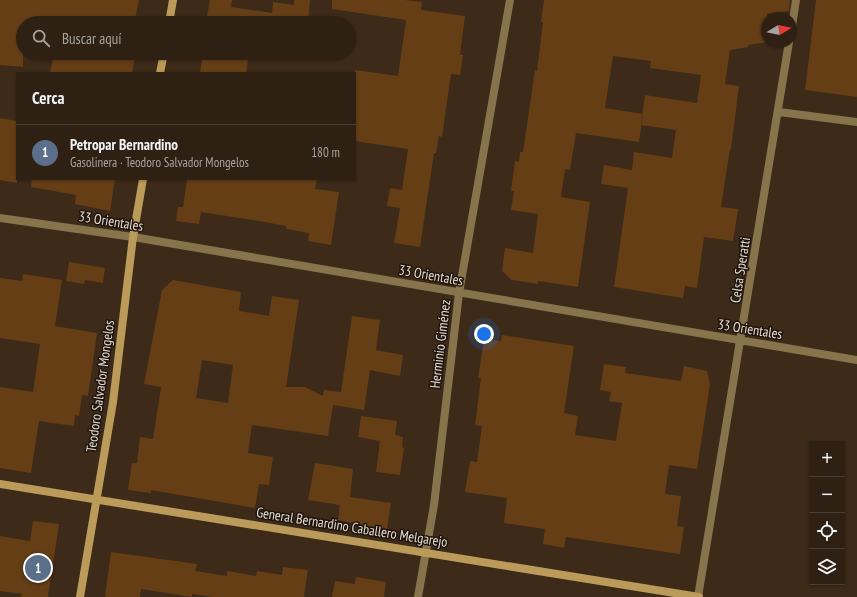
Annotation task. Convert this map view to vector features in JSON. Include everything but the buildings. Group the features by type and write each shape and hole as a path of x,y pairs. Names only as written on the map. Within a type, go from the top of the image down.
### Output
{"street":[{"path":"170,16 173,0"},
{"name":"Herminio Giménez","path":"418,597 435,497 459,293 510,0"},
{"path":"794,12 796,0"},
{"name":"Celsa Speratti","path":"699,597 789,48"},
{"path":"160,72 163,60"},
{"path":"778,112 857,122"},
{"name":"Teodoro Salvador Mongelos","path":"80,597 113,402 133,237 142,180"},
{"name":"33 Orientales","path":"0,218 133,237 857,360"},
{"name":"General Bernardino Caballero Melgarejo","path":"0,484 699,597"}],"place":[{"name":"Petropar Bernardino","path":"38,568"}]}
